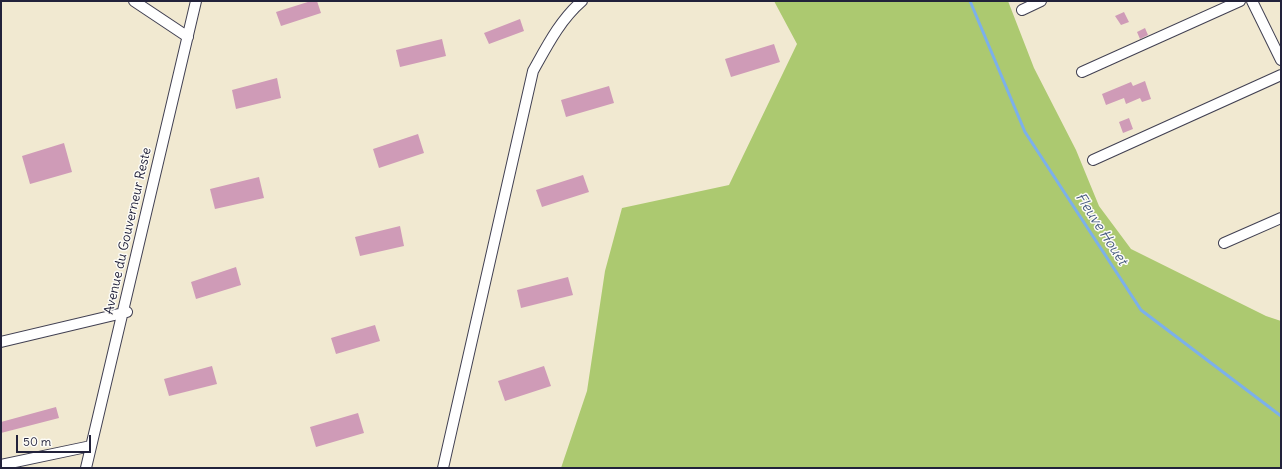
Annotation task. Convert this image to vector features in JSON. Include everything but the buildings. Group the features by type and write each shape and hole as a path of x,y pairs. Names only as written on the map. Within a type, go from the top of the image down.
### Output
{"street":[{"path":"134,1 188,37"},
{"name":"Avenue du Gouverneur Reste","path":"86,468 196,1"},
{"path":"443,468 533,72 551,38 572,10 582,1"},
{"path":"1022,10 1041,1"},
{"path":"1082,72 1240,1"},
{"path":"1252,1 1281,60"},
{"path":"1093,160 1281,75"},
{"path":"1224,243 1281,218"},
{"path":"1,342 128,312"},
{"path":"1,465 91,446"}],"green space":[{"path":"774,1 1008,1 1034,68 1076,150 1099,206 1131,249 1266,316 1281,321 1281,468 561,468 587,391 605,271 622,208 729,185 797,44"}],"waterway":[{"name":"Fleuve Houet","path":"970,1 1025,132 1141,310 1281,416"}]}
